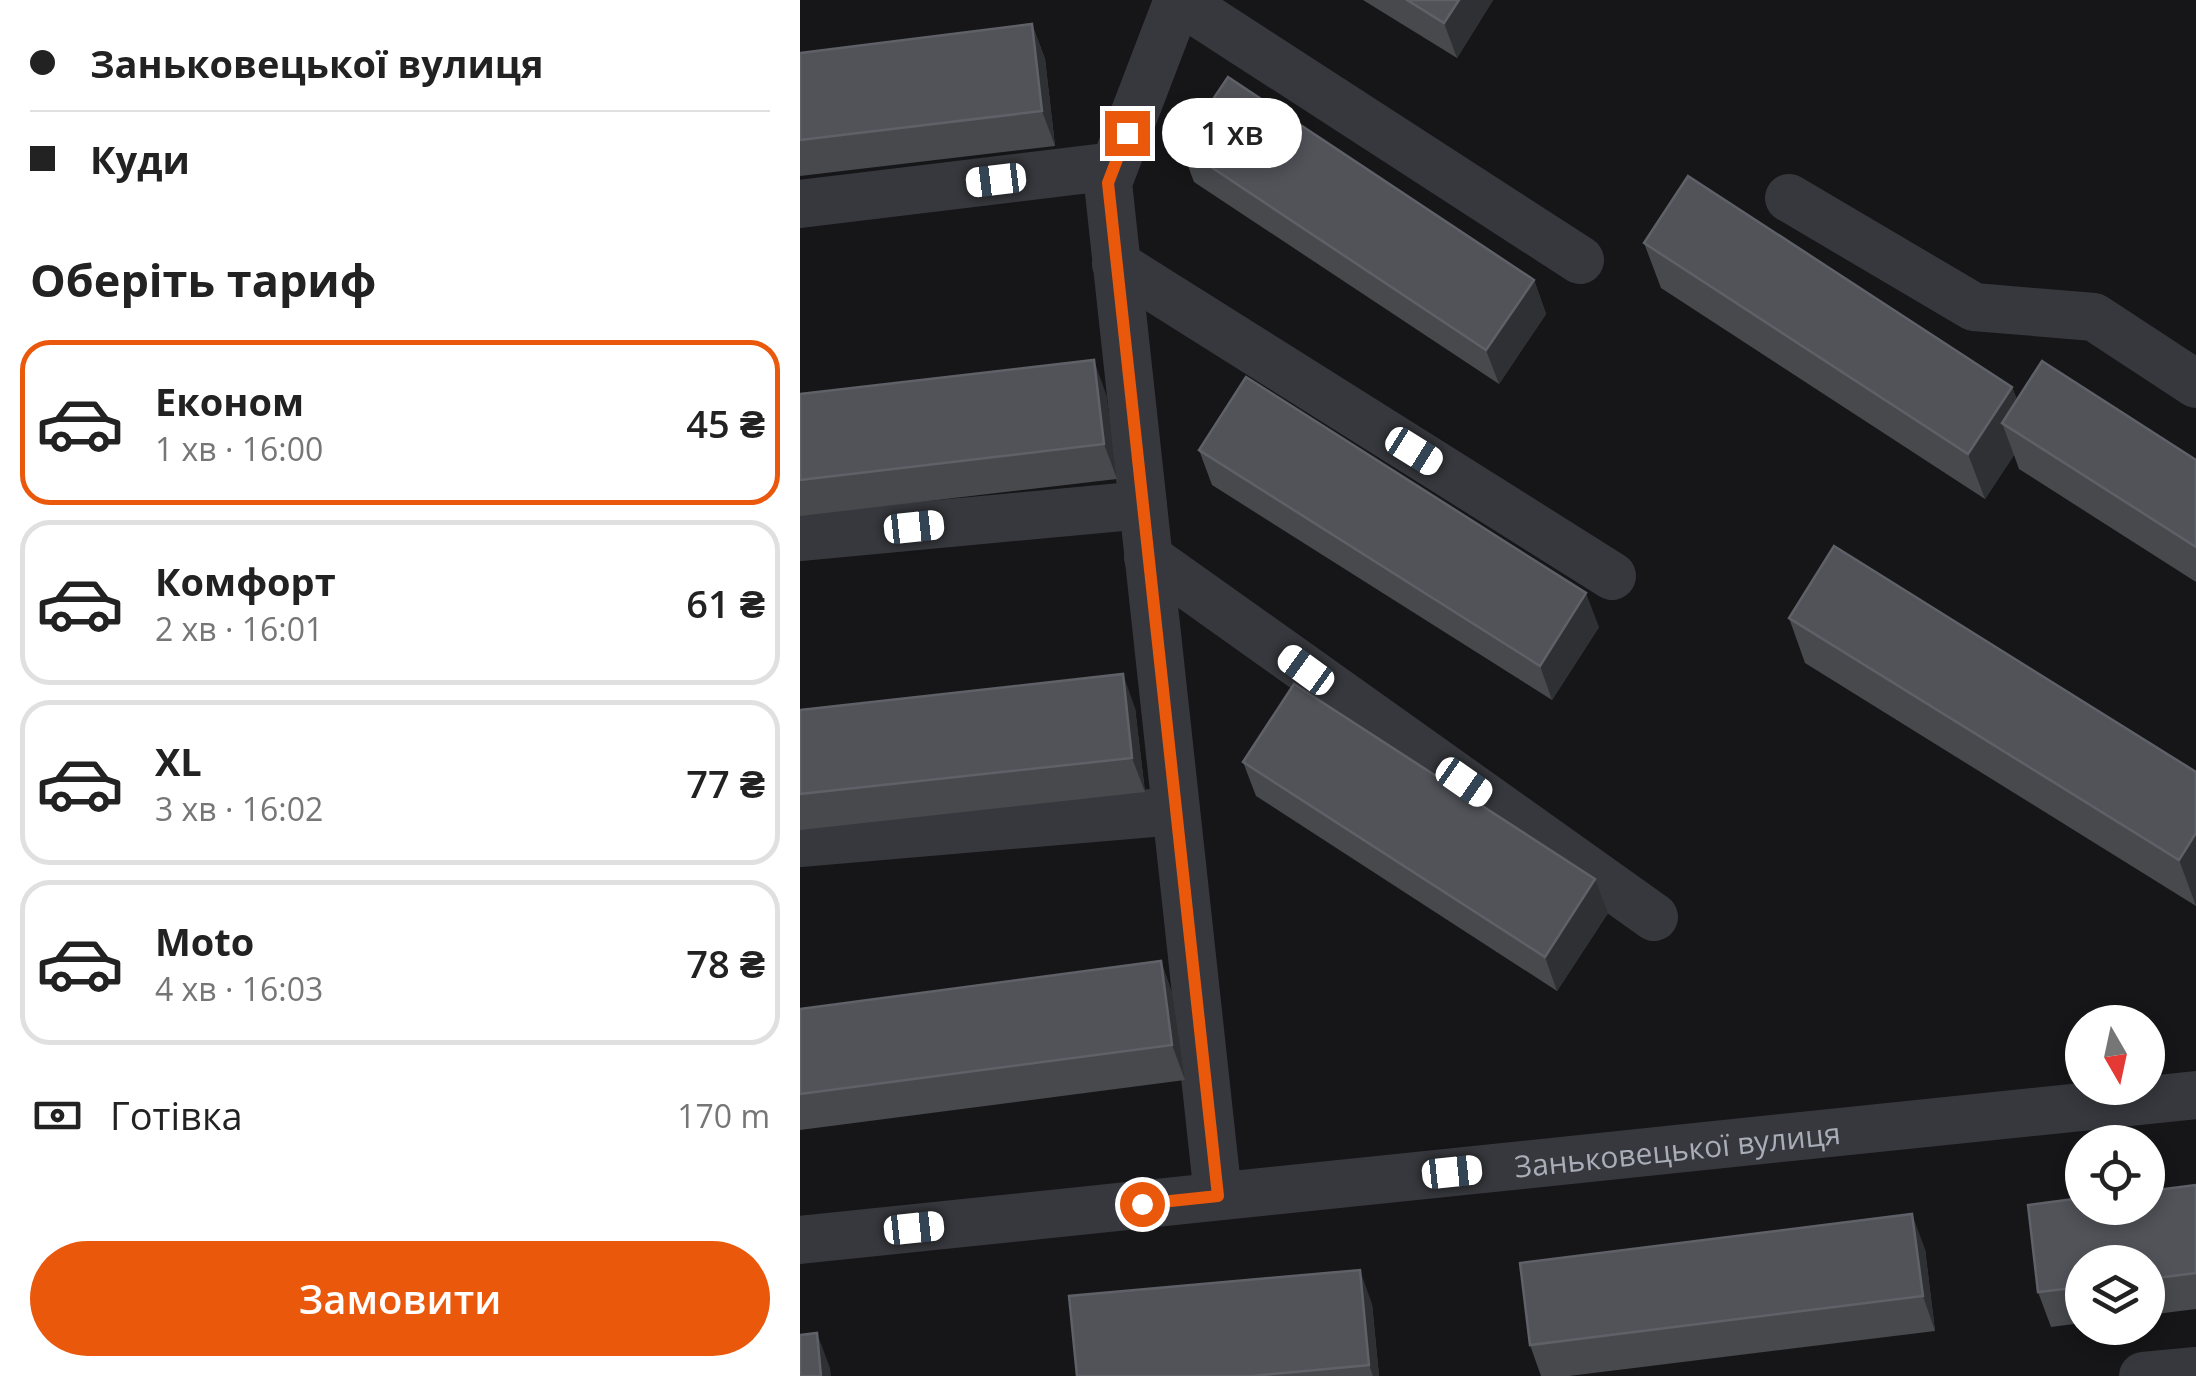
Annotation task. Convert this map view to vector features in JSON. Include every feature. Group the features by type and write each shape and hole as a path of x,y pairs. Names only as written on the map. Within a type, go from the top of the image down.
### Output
{"street":[{"path":"1218,1196 1108,183 1179,0 1580,260"},
{"path":"800,204 1114,166"},
{"path":"1789,198 1974,307 2094,317 2196,384"},
{"path":"1116,264 1612,576"},
{"path":"800,537 1142,505"},
{"path":"1148,557 1654,917"},
{"path":"800,843 1176,811"},
{"name":"Заньковецької вулиця","path":"800,1240 2196,1094"},
{"path":"2143,1376 2196,1370"}],"building":[{"path":"1407,0 1459,0 1444,23"},
{"path":"1032,24 1042,111 800,140 800,53"},
{"path":"1228,77 1534,280 1486,350 1181,147"},
{"path":"1688,176 2012,387 1968,454 1644,243"},
{"path":"1094,360 1104,444 800,480 800,394"},
{"path":"2042,361 2196,460 2196,547 2002,423"},
{"path":"1246,377 1586,593 1540,666 1199,450"},
{"path":"1834,546 2196,772 2196,833 2179,860 1789,618"},
{"path":"1123,674 1132,758 800,794 800,710"},
{"path":"1294,684 1595,879 1545,957 1243,762"},
{"path":"1161,961 1172,1045 800,1094 800,1009"},
{"path":"2196,1185 2196,1273 2165,1277 2165,1245 2065,1245 2065,1289 2038,1292 2028,1205 2065,1200 2065,1225 2165,1225 2165,1189"},
{"path":"1912,1214 1923,1296 1530,1345 1520,1263"},
{"path":"1360,1270 1369,1365 1252,1376 1077,1376 1069,1296"},
{"path":"817,1333 821,1376 800,1376 800,1335"}],"route":[{"path":"1127,133 1108,183 1218,1196 1142,1204"}]}
